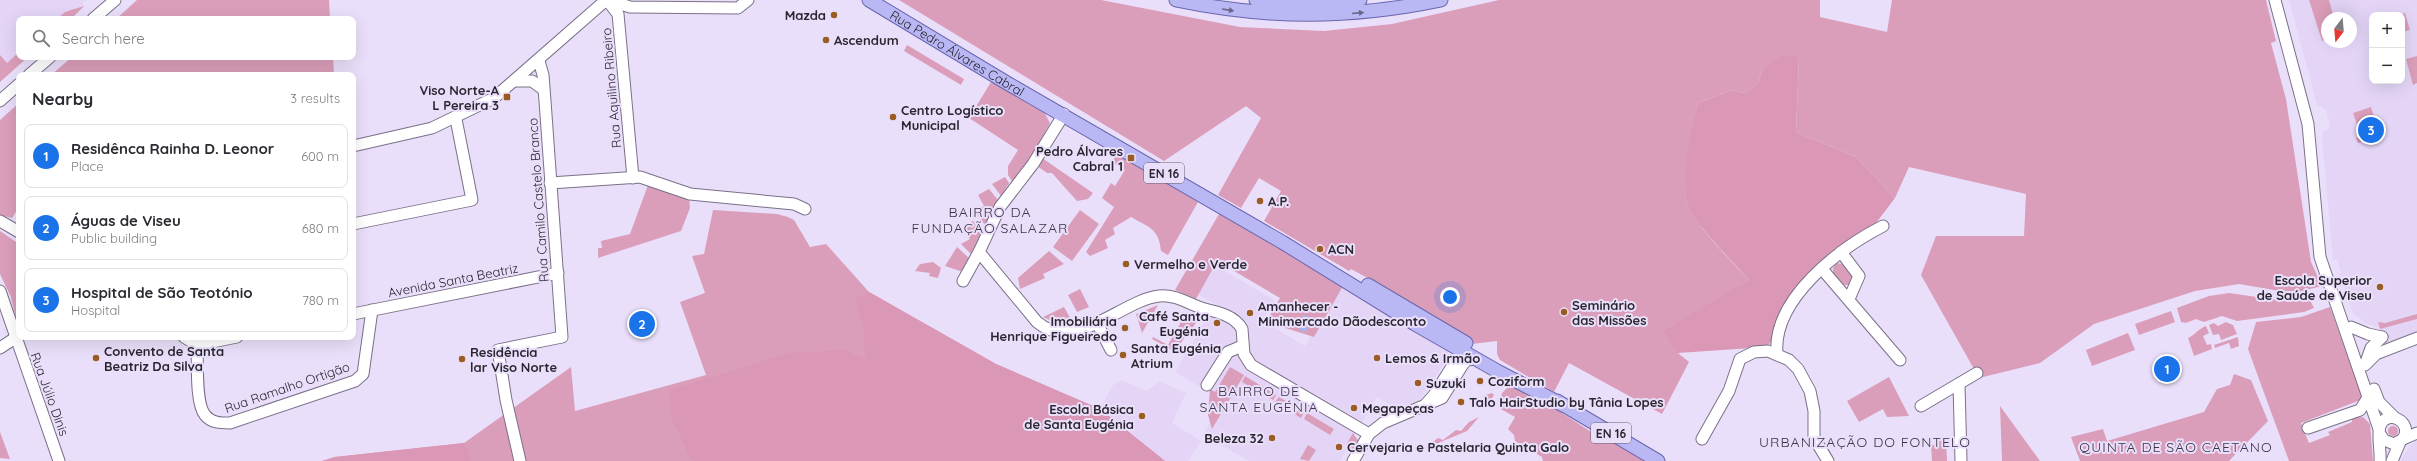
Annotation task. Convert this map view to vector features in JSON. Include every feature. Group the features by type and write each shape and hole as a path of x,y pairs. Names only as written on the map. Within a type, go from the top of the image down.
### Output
{"main road":[{"name":"Rua Pedro Álvares Cabral","path":"869,0 1008,83 1047,104 1282,242 1449,338 1501,365 1563,405 1658,461"},
{"name":"Rua Pedro Álvares Cabral","path":"887,0 1047,104"},
{"path":"1176,0 1243,12 1315,16 1376,12 1441,0"},
{"path":"1256,0 1314,2 1360,0"},
{"name":"Rua Pedro Álvares Cabral","path":"1282,242 1371,298 1405,313"},
{"name":"Rua Pedro Álvares Cabral","path":"1449,338 1462,357 1476,359 1563,405"},
{"path":"1462,357 1468,349 1488,361 1501,365"}],"street":[{"path":"96,16 115,0"},
{"path":"356,145 408,135 456,119 494,98 539,62 607,0 630,7 738,8 748,0"},
{"name":"Rua Aquilino Ribeiro","path":"607,0 618,14 621,30 633,178"},
{"path":"2275,0 2308,124 2320,257 2376,418 2380,432 2380,461"},
{"path":"2282,0 2314,123 2325,250 2351,327 2379,402 2394,417 2401,420 2405,426 2406,433 2392,461"},
{"path":"33,72 47,60"},
{"name":"Rua Camilo Castelo Branco","path":"520,461 506,400 498,350 562,336 543,75 539,62"},
{"path":"516,81 532,81 543,89"},
{"path":"0,101 16,87"},
{"path":"963,281 979,252 1000,207 1033,164 1064,114"},
{"path":"356,223 472,200 456,119"},
{"path":"550,183 640,177 690,194 794,204 805,209"},
{"path":"0,221 16,230"},
{"path":"1777,354 1777,340 1789,307 1804,286 1840,252 1858,239 1883,226"},
{"path":"979,252 1043,326 1070,331 1097,323 1149,298 1171,296 1230,318 1242,329 1242,346 1245,357 1255,369 1369,434"},
{"path":"1840,252 1859,276 1849,299"},
{"path":"1822,269 1900,360"},
{"name":"Avenida Santa Beatriz","path":"356,313 558,274"},
{"name":"Rua Júlio Dinis","path":"0,291 15,338 60,461"},
{"name":"Rua Ramalho Ortigão","path":"197,345 200,406 205,416 216,423 230,423 355,381 362,374 372,310"},
{"path":"1097,323 1111,350"},
{"path":"2351,327 2368,334 2382,337 2371,348 2365,365"},
{"path":"0,348 15,338"},
{"path":"1449,338 1451,354 1450,368"},
{"path":"2365,365 2376,354 2417,338"},
{"path":"189,340 197,345 222,340"},
{"path":"1207,385 1228,352 1242,346"},
{"path":"1702,439 1729,391 1740,359 1754,352 1768,351 1789,360 1798,369 1810,390 1814,411 1814,438 1828,461"},
{"path":"1422,407 1434,394 1450,368 1462,357"},
{"path":"1353,461 1369,434 1383,423 1442,398 1462,357"},
{"path":"1921,406 1977,373"},
{"path":"1959,384 1961,461"},
{"path":"2308,428 2360,410 2365,405 2369,396"},
{"path":"2360,410 2376,418"},
{"path":"2380,432 2386,419 2394,417"},
{"path":"2405,426 2417,428"},
{"path":"2380,432 2387,442 2394,444 2417,433"}],"shaded area":[{"path":"0,0 87,0 83,3 84,7 74,16 16,16 16,60 25,60 0,82"},
{"path":"137,0 329,0 330,16 119,16"},
{"path":"899,0 1101,0 1240,27 1324,31 1392,24 1499,0 1820,0 1820,17 1887,32 1892,0 2266,0 2276,41 2271,43 2286,99 2311,262 2322,286 2298,292 2280,291 2239,284 2195,291 2094,324 2040,363 1979,378 1921,275 1936,236 2024,236 2026,194 1909,167 1895,198 1856,157 1796,132 1799,57 1763,68 1758,83 1745,93 1732,90 1698,103 1690,139 1686,168 1687,204 1696,220 1724,254 1749,280 1723,297 1678,353 1689,362 1662,414 1569,363 1554,392 1500,360 1497,354 1497,341 1472,344 1397,294 1351,269 1349,271 1264,221 1281,191 1259,178 1241,208 1218,195 1261,118 1246,106 1164,161"},
{"path":"2289,0 2417,0 2417,332 2385,344 2380,328 2365,323 2353,313 2339,274 2341,273 2337,259 2333,260 2322,137 2323,132 2330,127 2326,110 2317,105"},
{"path":"2309,0 2329,0 2332,12 2321,12 2321,38"},
{"path":"84,6 74,16 60,16 65,12"},
{"path":"2405,13 2410,30 2405,31"},
{"path":"907,45 964,79 961,85 904,51"},
{"path":"0,55 7,63 16,55 16,60 25,60 0,82"},
{"path":"1784,55 1799,57 1796,132 1856,157 1895,198 1873,227 1817,270 1773,340 1766,347 1678,353 1663,331 1749,280 1704,231 1687,204 1685,181 1687,154 1698,103 1732,90 1745,93 1758,83 1763,68"},
{"path":"2417,56 2417,83 2413,85 2406,59"},
{"path":"68,60 333,60 334,72 54,72"},
{"path":"991,82 1043,110 1050,123 1031,158 1012,181 1008,175 1008,166 1018,150 969,118"},
{"path":"16,106 16,212 12,218 0,215 0,120"},
{"path":"2371,107 2380,137 2358,143 2356,138 2361,136 2353,113"},
{"path":"1117,153 1198,202 1168,255 1161,251 1158,237 1152,229 1131,217 1113,228 1115,234 1105,240 1108,248 1090,256 1086,252 1114,207 1102,198 1111,183 1115,186 1125,170 1112,162"},
{"path":"1042,158 1093,193 1088,199 1077,201 1052,173 1047,173 1037,166"},
{"path":"1005,177 1009,183 1001,196 992,184"},
{"path":"648,185 689,198 690,208 681,231 598,258 598,248 602,248 601,241 630,234"},
{"path":"989,189 998,200 985,225 974,211 984,206 978,195"},
{"path":"713,210 777,214 794,220 810,247 826,244 869,292 996,364 1100,409 1165,461 322,461 335,457 464,443 571,367 575,411 706,375 680,302 705,293 692,256 704,254"},
{"path":"1080,210 1099,224 1072,261 1053,247"},
{"path":"1219,214 1343,286 1314,337 1266,322 1280,298 1217,261 1196,299 1175,290"},
{"path":"973,221 982,231 971,254 961,244 970,239 963,226"},
{"path":"0,231 16,242 16,319 11,297 0,274"},
{"path":"957,247 969,258 963,272 945,266"},
{"path":"1049,251 1064,264 1043,274 1045,278 1020,289 1018,278"},
{"path":"933,262 941,268 938,278 929,276 930,273 915,271 920,264"},
{"path":"1836,263 1843,264 1853,276 1849,285 1844,285 1833,273 1833,268"},
{"path":"1214,265 1275,300 1263,321 1305,346 1342,283 1445,344 1448,351 1447,359 1409,416 1377,397 1340,461 1249,461 1203,435 1223,400 1175,372 1215,304 1197,294"},
{"path":"1080,289 1089,307 1077,312 1068,295"},
{"path":"869,292 996,364 1100,409 1165,461 695,461 690,458 671,417 669,390 789,353 845,350 865,359 863,325 855,299"},
{"path":"2229,293 2285,301 2310,300 2314,308 2304,312 2237,321 2222,316 2204,322 2196,319 2186,323 2181,322 2177,308 2209,296"},
{"path":"1158,305 1142,333 1136,314"},
{"path":"1064,307 1073,323 1058,324 1043,317"},
{"path":"2330,307 2363,399 2301,423 2309,443 2330,435 2328,432 2352,422 2352,418 2363,417 2370,424 2373,461 2289,461 2248,349 2256,322 2301,317"},
{"path":"2171,311 2175,322 2139,335 2135,324"},
{"path":"1186,313 1194,317 1196,323 1176,349 1172,350 1152,339 1153,337 1168,345"},
{"path":"2417,314 2417,319 2380,329 2378,322 2385,323"},
{"path":"2226,322 2233,325 2237,334 2221,340 2219,334 2213,335 2209,325 2214,323 2218,326"},
{"path":"2206,326 2209,333 2203,336 2207,345 2211,344 2212,349 2194,356 2188,338"},
{"path":"2128,333 2135,350 2092,366 2086,350"},
{"path":"2238,337 2239,346 2231,349 2229,343 2215,348 2214,345"},
{"path":"1230,367 1244,375 1212,429 1208,415 1210,389 1215,392"},
{"path":"2234,374 2251,380 2268,421 2229,461 2080,461 2071,437 2103,429 2107,441 2204,412 2217,389 2230,385"},
{"path":"1245,376 1276,395 1273,400 1242,382"},
{"path":"1889,377 1909,416 1887,417 1883,409 1859,422 1847,401"},
{"name":"Escola Básica de Santa Eugénia","path":"1122,380 1147,391 1160,381 1186,393 1172,423 1201,441 1188,461 1165,461 1100,409 1113,385"},
{"path":"1511,384 1553,407 1605,441 1607,438 1644,461 1543,461 1542,457 1515,441 1514,435 1508,429 1515,417 1499,408 1502,393"},
{"path":"1492,393 1494,395 1485,409 1483,396"},
{"path":"1279,397 1304,412 1301,418 1275,402"},
{"path":"2000,406 2040,461 2002,461"},
{"path":"1307,413 1334,429 1330,435 1304,419"},
{"path":"1479,417 1467,431 1424,449 1438,438 1443,440 1456,430 1461,431 1469,422"},
{"path":"2391,426 2395,426 2397,427 2397,435 2391,436 2388,433 2388,429"},
{"path":"0,432 10,459 0,458"},
{"path":"1353,433 1359,442 1356,451 1346,445"},
{"path":"1946,440 1947,461 1932,461 1931,445 1938,445 1938,441"},
{"path":"2417,440 2417,461 2400,461 2407,450"},
{"path":"464,443 471,461 322,461 335,457"},
{"path":"1308,445 1316,450 1309,461 1300,459"}],"water":[{"path":"1304,315 1309,317 1305,325 1307,328 1305,332 1299,329 1299,325"}],"place":[{"name":"Mazda","path":"834,15"},
{"name":"Ascendum","path":"826,40"},
{"name":"Viso Norte-A L Pereira 3","path":"507,97"},
{"name":"Centro Logístico Municipal","path":"893,117"},
{"name":"Hospital de São Teotónio","path":"2371,130"},
{"name":"Pedro Álvares Cabral 1","path":"1131,158"},
{"name":"A.P.","path":"1260,201"},
{"name":"ACN","path":"1320,249"},
{"name":"Vermelho e Verde","path":"1126,264"},
{"name":"Escola Superior de Saúde de Viseu","path":"2380,287"},
{"name":"Seminário das Missões","path":"1564,312"},
{"name":"Amanhecer - Minimercado Dãodesconto","path":"1250,313"},
{"name":"Café Santa Eugénia","path":"1217,323"},
{"name":"Águas de Viseu","path":"642,324"},
{"name":"Imobiliária Henrique Figueiredo","path":"1125,328"},
{"name":"Santa Eugénia Atrium","path":"1123,355"},
{"name":"Convento de Santa Beatriz Da Silva","path":"96,358"},
{"name":"Lemos & Irmão","path":"1377,358"},
{"name":"Residência lar Viso Norte","path":"462,359"},
{"name":"Residênca Rainha D. Leonor","path":"2167,369"},
{"name":"Coziform","path":"1480,381"},
{"name":"Suzuki","path":"1418,383"},
{"name":"Talo HairStudio by Tânia Lopes","path":"1461,402"},
{"name":"Megapeças","path":"1354,408"},
{"name":"Escola Básica de Santa Eugénia","path":"1142,416"},
{"name":"Beleza 32","path":"1272,438"},
{"name":"Cervejaria e Pastelaria Quinta Galo","path":"1339,447"}],"district":[{"name":"BAIRRO DA FUNDAÇÃO SALAZAR","path":"990,220"},
{"name":"BAIRRO DE SANTA EUGÉNIA","path":"1259,400"},
{"name":"URBANIZAÇÃO DO FONTELO","path":"1865,442"},
{"name":"QUINTA DE SÃO CAETANO","path":"2176,447"}]}
